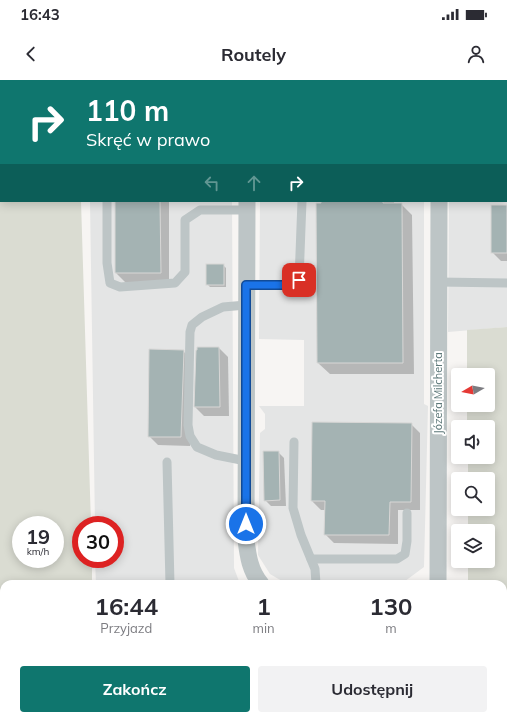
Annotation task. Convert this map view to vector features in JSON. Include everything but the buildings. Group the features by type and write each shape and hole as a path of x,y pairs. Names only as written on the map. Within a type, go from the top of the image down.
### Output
{"street":[{"name":"Józefa Milcherta","path":"438,580 439,202"},
{"path":"247,206 246,540 250,566 258,580"}],"lane":[{"path":"107,202 107,263 110,283 120,287 175,283 185,272 185,220 200,210 247,206"},
{"path":"246,285 294,285 299,280 302,202"},
{"path":"438,282 507,283"},
{"path":"246,305 223,307 202,317 192,326 190,332 188,425 190,436 197,447 216,455 246,461"},
{"path":"294,442 294,508 301,535 315,569 316,580"},
{"path":"167,462 170,580"},
{"path":"311,559 397,559 405,554 407,541 407,513"}],"shaded area":[{"path":"0,202 81,202 91,516 72,516 72,568 92,568 92,580 0,580"},
{"path":"90,202 232,202 234,568 238,580 96,580 95,568 124,568 124,516 95,516"},
{"path":"260,202 424,202 424,404 428,406 424,567 406,580 280,580 270,574 258,555 260,433 265,429 265,414 259,406 304,406 304,340 259,339"},
{"path":"449,202 507,202 507,327 448,332"},
{"path":"507,327 507,580 468,580 468,568 495,568 495,524 468,524 468,516 495,516 495,472 468,472 468,464 495,464 495,420 467,420 467,412 495,412 495,368 467,368 467,330"}],"route":[{"path":"246,524 246,285 294,285 299,280"}]}
